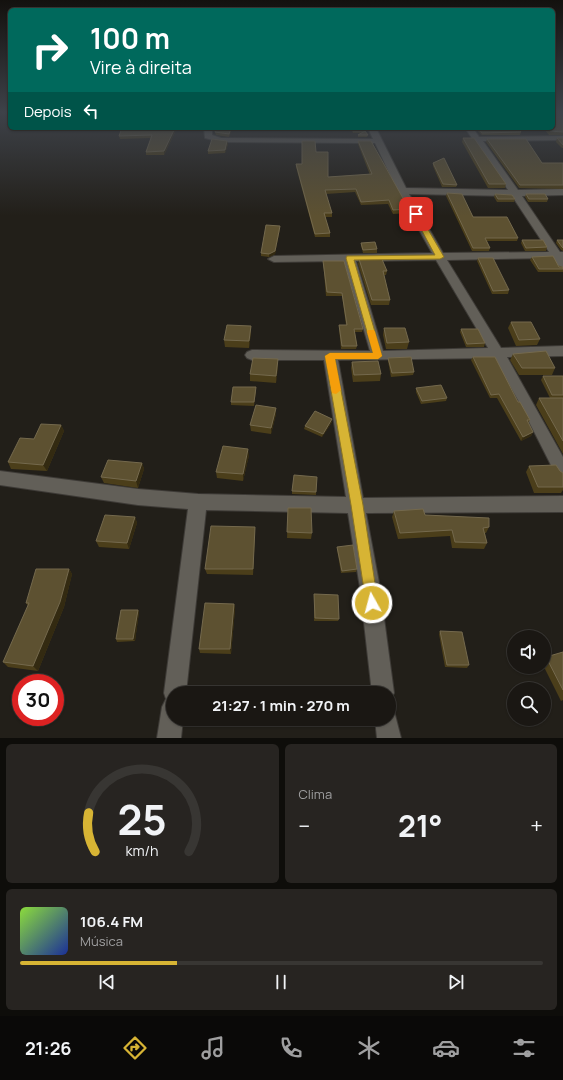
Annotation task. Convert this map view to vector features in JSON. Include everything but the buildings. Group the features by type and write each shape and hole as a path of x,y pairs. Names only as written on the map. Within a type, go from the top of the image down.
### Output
{"street":[{"path":"380,147 440,257 520,390 563,472"},
{"path":"482,147 560,255 563,267"},
{"path":"403,191 515,193 563,192"},
{"path":"274,259 560,255"},
{"path":"349,258 378,356"},
{"path":"252,355 378,356 563,351"},
{"path":"330,356 357,505 370,588 382,686"},
{"path":"0,478 68,486 138,497 198,502 357,505 563,504"},
{"path":"176,686 198,502"},
{"path":"169,738 171,726"},
{"path":"387,726 389,738"}],"slow traffic":[{"path":"336,390 330,356 378,356 371,332"}],"route":[{"path":"372,603 357,505 330,356 378,356 349,258 440,257 416,214"}]}
